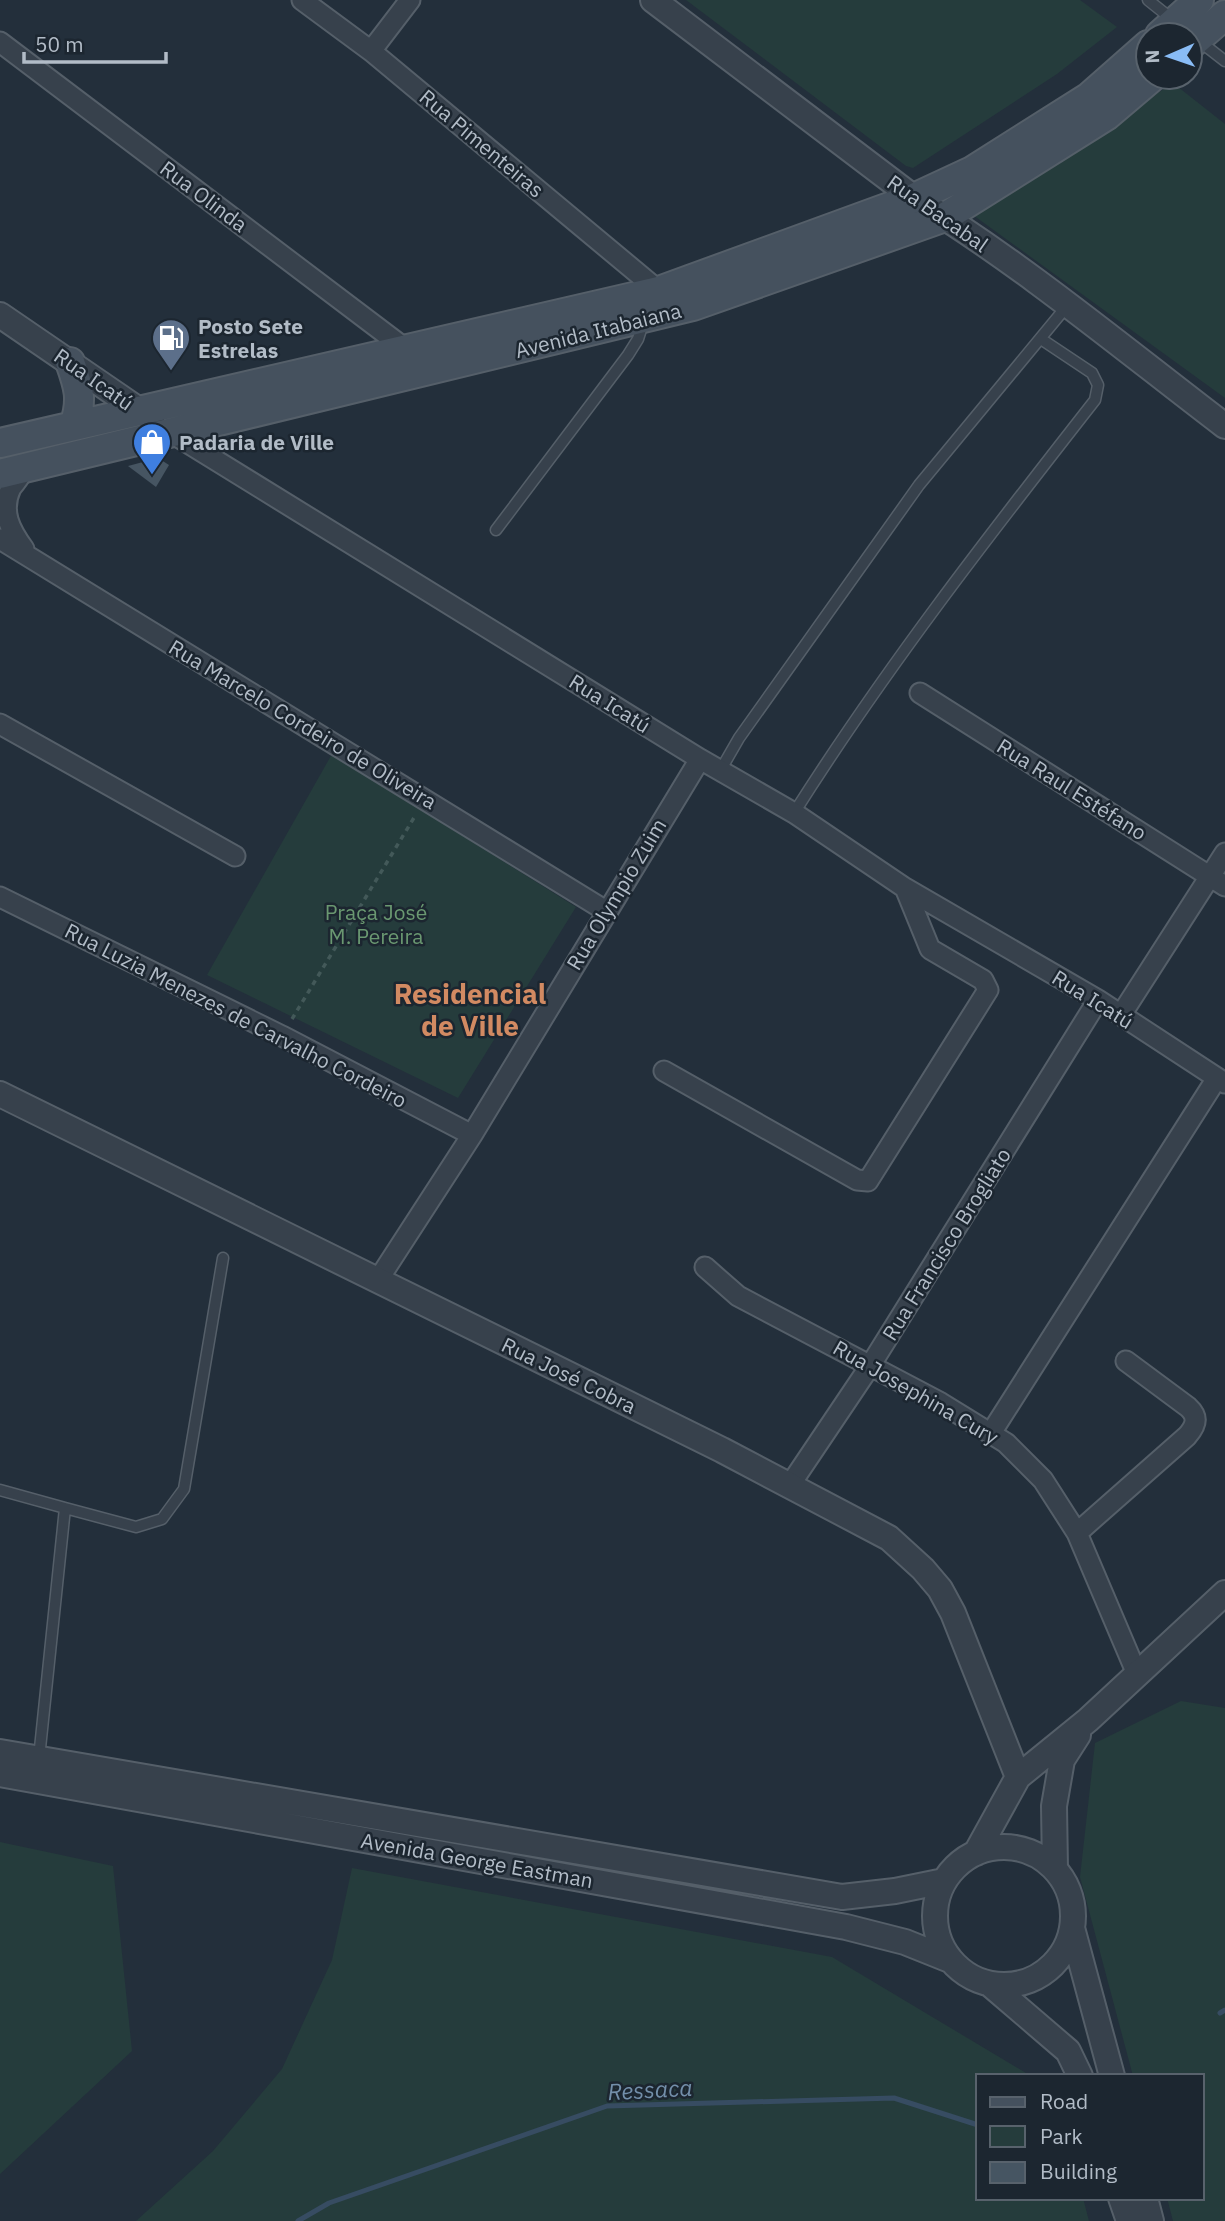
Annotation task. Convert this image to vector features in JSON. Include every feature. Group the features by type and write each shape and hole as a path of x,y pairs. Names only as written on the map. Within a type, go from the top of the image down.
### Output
{"main road":[{"path":"1188,21 1199,0"},
{"path":"1204,24 1225,15"},
{"name":"Avenida Itabaiana","path":"0,443 407,350 658,308 972,171 1089,97 1134,57"},
{"name":"Avenida Itabaiana","path":"12,472 658,308 945,217 1106,116 1135,91"},
{"path":"70,362 79,388 80,410 74,426"}],"street":[{"name":"Rua Pimenteiras","path":"302,0 371,51 658,308"},
{"path":"371,51 410,0"},
{"name":"Rua Bacabal","path":"653,0 914,198 945,217 1067,306 1225,426"},
{"name":"Rua Olinda","path":"0,42 407,350"},
{"name":"Rua Icatú","path":"0,315 170,432 700,759 794,813 905,888 1098,1000 1221,1081"},
{"path":"12,472 19,480 4,500 3,518 31,558"},
{"name":"Rua Marcelo Cordeiro de Oliveira","path":"0,539 606,911"},
{"name":"Rua Raul Estéfano","path":"920,692 1217,881"},
{"path":"0,724 235,856"},
{"name":"Rua Olympio Zuim","path":"378,1280 472,1135 700,759"},
{"path":"1121,1015 1217,881 1225,853"},
{"path":"664,1071 856,1180 868,1181 987,996 988,990 983,980 930,949 905,888"},
{"name":"Rua Luzia Menezes de Carvalho Cordeiro","path":"0,897 282,1036 472,1135"},
{"name":"Rua Francisco Brogliato","path":"790,1485 870,1366 1098,1000"},
{"path":"991,1433 1221,1081"},
{"name":"Rua José Cobra","path":"0,1094 790,1485 888,1538 923,1569 940,1589 967,1645 1018,1777"},
{"name":"Rua Josephina Cury","path":"705,1267 738,1296 941,1403 1006,1443 1043,1480 1077,1533 1137,1674"},
{"path":"1077,1533 1187,1436 1196,1420 1194,1412 1126,1361"},
{"path":"976,1853 1018,1777 1088,1720 1225,1593"},
{"path":"1055,1869 1054,1805 1062,1760 1088,1720"},
{"name":"Avenida George Eastman","path":"0,1752 842,1897 895,1891 944,1881"},
{"name":"Avenida George Eastman","path":"0,1774 846,1927 905,1942 950,1960"},
{"path":"1079,2074 1068,2052 991,1985 969,1976 950,1960 940,1942 935,1922 937,1900 944,1881 958,1865 976,1853 996,1848 1018,1849 1038,1856 1055,1869 1066,1887 1072,1907 1072,1927 1111,2074"},
{"path":"991,1985 1013,1985 1034,1979 1052,1966 1065,1948 1072,1927"},
{"path":"1122,2200 1129,2221"},
{"path":"1146,2200 1151,2221"}],"lane":[{"path":"1148,0 1167,21"},
{"path":"1204,49 1225,61"},
{"path":"720,771 739,738 919,485 1067,306"},
{"path":"496,530 628,355 658,308"},
{"path":"794,813 889,671 993,529 1095,400 1098,385 1092,373 1041,339"},
{"path":"0,1490 136,1527 162,1519 184,1489 223,1258"},
{"path":"39,1759 65,1508"}],"path":[{"path":"282,1036 426,799"}],"green space":[{"path":"686,0 1080,0 1117,27 1057,74 913,168 906,166"},
{"path":"1161,91 1183,91 1225,124 1225,398 973,215"},
{"name":"Praça José M. Pereira","path":"332,754 576,907 458,1098 207,975"},
{"path":"1181,1701 1225,1708 1225,2221 1173,2221 1168,2200 1204,2200 1204,2074 1132,2074 1080,1877 1095,1743"},
{"path":"0,1842 113,1866 132,2051 0,2174"},
{"path":"352,1868 832,1957 1028,2074 976,2074 976,2200 1084,2200 1089,2221 136,2221 213,2151 282,2069 332,1960"}],"building":[{"name":"Padaria de Ville","path":"158,458 169,465 156,487 128,466"}],"waterway":[{"name":"Ressaca","path":"1220,2013 1225,2010"},
{"name":"Ressaca","path":"298,2221 329,2203 607,2106 894,2098 976,2124"}],"place":[{"name":"Posto Sete Estrelas","path":"171,372"},
{"name":"Padaria de Ville","path":"152,476"}],"district":[{"name":"Residencial de Ville","path":"470,1009"}]}
